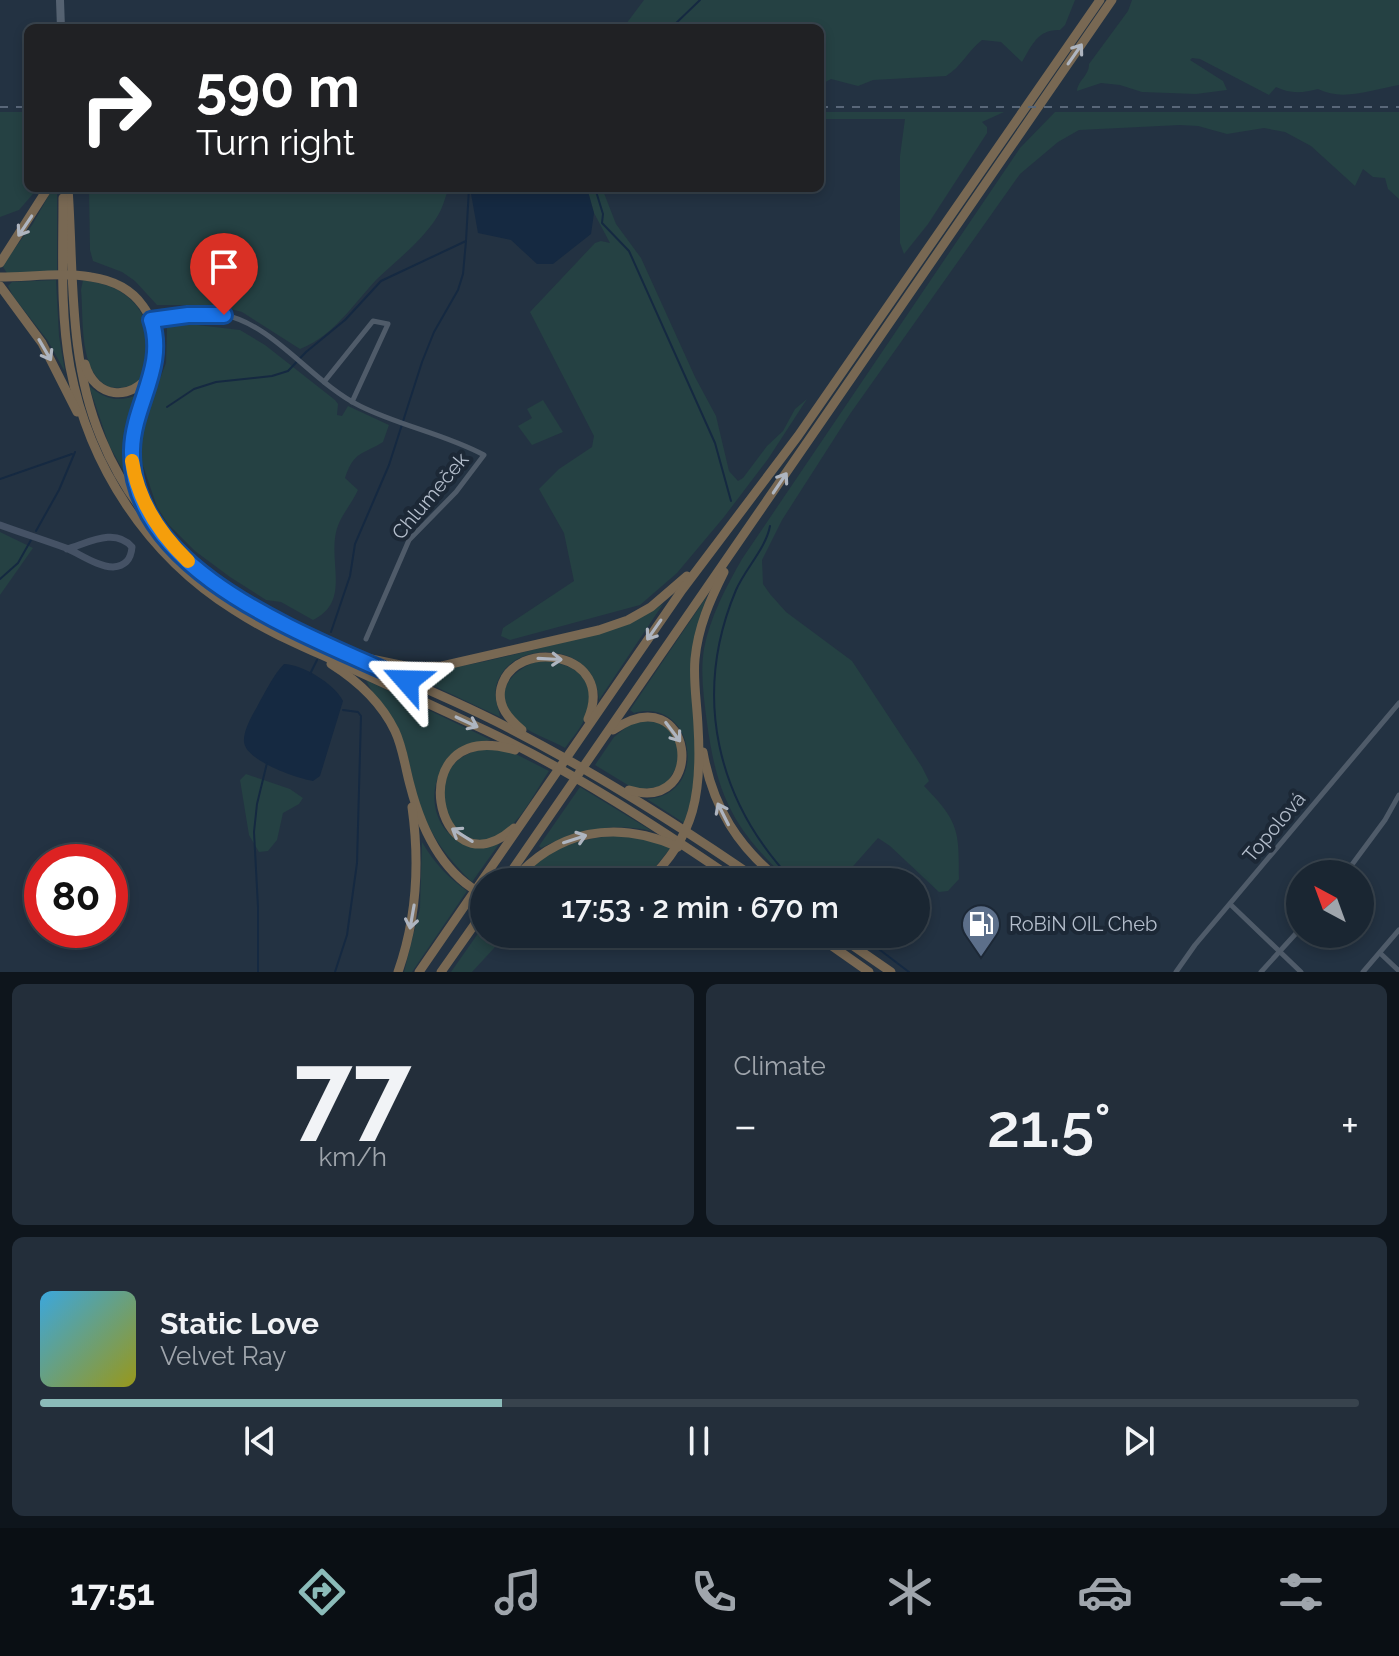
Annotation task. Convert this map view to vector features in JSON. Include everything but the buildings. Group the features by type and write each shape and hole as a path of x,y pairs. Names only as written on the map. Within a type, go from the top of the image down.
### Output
{"highway":[{"path":"419,972 733,522 798,436 1100,0"},
{"path":"514,868 1112,0"},
{"path":"0,263 45,192"},
{"path":"65,192 70,289 82,379 101,438 132,496 158,529 198,570 243,602 287,626 539,743 615,786 740,868"},
{"path":"0,277 83,276 111,281 135,296 151,320 157,350 151,380 137,418 132,453 137,482 158,529"},
{"path":"0,286 42,343 124,502 170,559 222,603 344,673 378,702 396,733 409,784 427,834 444,861 470,885"},
{"path":"70,289 88,375 96,385 115,393 134,390 151,371 157,350"},
{"path":"70,289 70,366 91,440"},
{"path":"350,654 410,667 442,666 616,625 640,614 670,592 733,522"},
{"path":"660,868 671,857 691,818 699,781 695,673 698,637 709,603 736,547"},
{"path":"294,642 488,731 631,810 717,868"},
{"path":"539,743 506,714 501,689 508,675 521,663 538,658 555,658 581,668 593,689 590,715 574,747"},
{"path":"606,734 634,717 650,716 670,726 682,745 683,760 679,772 667,788 643,794 615,786"},
{"path":"698,724 708,778 723,816 741,844 766,868"},
{"path":"527,814 506,835 494,841 469,842 452,830 444,818 438,801 439,784 449,764 460,754 480,746 503,746 534,756"},
{"path":"398,972 411,927 417,887 417,844 409,784"},
{"path":"527,868 544,852 569,840 620,831 645,835 702,858"},
{"path":"441,972 470,930"},
{"path":"835,948 869,972"},
{"path":"857,948 892,972"},
{"path":"864,948 892,972"}],"main road":[{"path":"60,0 61,24"}],"street":[{"path":"151,320 188,315 224,315 255,326 324,382 352,402 388,324 373,321 324,382"},
{"name":"Chlumeček","path":"352,402 447,437 484,455 456,492 409,540 366,639"},
{"path":"0,525 106,566 116,567 126,563 131,557 132,547 125,539 114,536 67,549"},
{"name":"Topolová","path":"1176,972 1230,904 1396,713 1399,703"},
{"path":"1355,860 1399,795"},
{"path":"1230,904 1301,972"},
{"path":"1363,972 1399,930"},
{"path":"1261,972 1286,944"},
{"path":"1380,953 1399,971"}],"green space":[{"path":"644,0 1075,0 1065,25 1060,30 1041,35 1022,62 1001,42 982,40 946,76 873,80 858,86 831,79 824,83 824,24 626,24"},
{"path":"1132,0 1399,0 1399,85 1348,95 1318,89 1291,92 1276,87 1269,95 1200,59 1192,58 1190,60 1223,81 1227,90 1196,94 1142,92 1101,83 1077,91 1089,64 1128,11"},
{"path":"0,112 24,112 24,192 35,192 19,210 0,217"},
{"path":"824,112 1004,112 982,122 987,127 987,133 928,224 904,254 900,243 900,156 905,119 824,119"},
{"path":"1055,112 1399,112 1399,199 1388,189 1385,178 1373,177 1363,169 1355,186 1311,146 1285,132 1264,128 1227,134 1198,126 1180,125 1079,130 1058,142 1020,174 850,414 782,520 762,560 763,584 770,594 786,612 852,661 922,767 929,781 924,786 944,809 955,828 959,879 948,891 939,892 930,884 930,868 913,868 878,838 851,868 776,868 742,829 716,772 702,677 710,625 742,559 1020,148"},
{"path":"51,192 57,192 57,272 7,273 4,263 32,225"},
{"path":"89,192 447,192 439,214 417,242 377,279 333,328 300,349 242,312 215,305 157,305 122,272 93,261"},
{"path":"588,192 604,192 616,224 641,258 716,416 729,471 738,481 783,431 795,409 807,399 768,459 724,517 677,573 640,605 510,640 501,636 503,628 574,581 564,533 539,489 559,469 592,447 594,436 530,312 595,243 610,243 594,213"},
{"path":"56,280 59,336 65,372 48,341 8,286 12,282"},
{"path":"83,280 108,286 124,294 147,324 151,356 147,370 139,381 127,387 109,387 99,380 87,358 83,330"},
{"path":"180,323 240,330 265,345 335,400 338,404 337,415 342,416 348,406 389,425 383,442 360,455 348,469 345,478 358,490 335,536 336,577 332,601 313,620 281,602 266,600 230,577 195,551 168,524 157,507 139,454 141,428 166,363 167,328"},
{"path":"89,386 113,399 140,394 125,446 134,490 109,445"},
{"path":"543,400 563,432 532,445 518,426 532,418 527,409"},
{"path":"0,532 33,548 0,595"},
{"path":"707,596 700,616 696,784 684,823 647,799 667,794 680,782 687,766 687,748 682,732 671,719 655,712 634,713 630,710"},
{"path":"663,604 599,700 594,680 583,665 568,656 550,652 533,653 516,660 503,671 496,687 500,717 402,671 455,667 588,636 619,626"},
{"path":"538,661 572,668 586,682 589,691 586,716 565,748 521,725 504,702 504,693 512,677"},
{"path":"366,680 491,740 464,748 446,762 436,782 435,802 440,822 453,837 473,846 499,844 482,868 470,868 470,880 448,856 429,827 417,796 400,732"},
{"path":"634,721 662,724 672,733 681,760 665,786 636,790 595,765 614,737"},
{"path":"480,749 510,751 549,771 518,818 505,831 489,839 475,839 462,833 452,823 443,793 446,778 454,764"},
{"path":"246,774 290,789 303,798 283,813 277,840 268,851 259,852 249,835 240,780"},
{"path":"580,787 652,831 623,827 595,829 541,848 539,846"},
{"path":"632,835 673,845 654,868 530,868 568,845 597,838"},
{"path":"422,842 442,869 467,891 412,972 404,972 420,908"},
{"path":"470,945 470,948 494,948 472,972 451,972"}],"water":[{"path":"471,192 588,192 594,213 591,234 553,264 537,264 511,240 478,233"},
{"path":"284,664 300,667 317,676 333,688 343,701 320,776 313,781 262,762 253,756 244,742 252,716"}],"waterway":[{"path":"675,24 700,0"},
{"path":"167,407 194,389 216,382 272,376 288,371 345,320 381,281 466,241 469,192"},
{"path":"596,192 603,214 602,223 629,251 715,443 731,501"},
{"path":"331,632 350,576 355,544 389,465 422,362 434,332 458,290 466,241"},
{"path":"36,531 59,490 75,452"},
{"path":"0,479 72,454"},
{"path":"770,526 736,590 723,629 714,707 719,745 730,782 746,817 782,868"},
{"path":"0,579 18,563 31,540"},
{"path":"310,674 317,660"},
{"path":"335,972 347,935 357,863 361,716 358,712 343,710"},
{"path":"258,972 254,832 267,763"},
{"path":"877,948 909,972"}],"railway":[{"path":"0,107 24,107"},
{"path":"824,107 1399,107"}],"slow traffic":[{"path":"132,461 139,489 158,529 188,561"}],"place":[{"name":"RoBiN OIL Cheb","path":"981,958"}],"route":[{"path":"224,315 188,315 151,320 156,335 156,363 137,418 132,453 137,482 158,529 198,570 243,602 287,626 407,681"}]}
